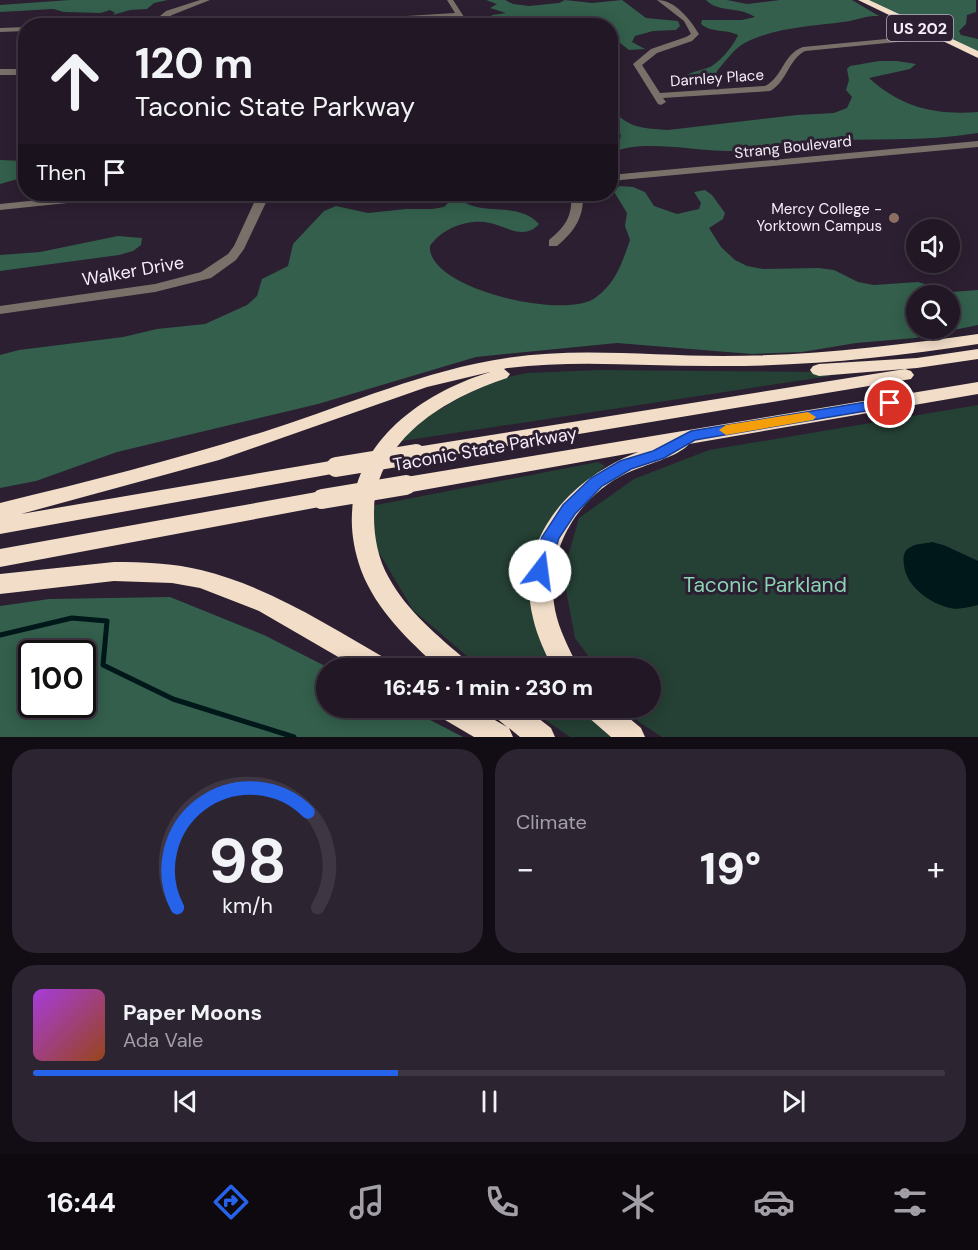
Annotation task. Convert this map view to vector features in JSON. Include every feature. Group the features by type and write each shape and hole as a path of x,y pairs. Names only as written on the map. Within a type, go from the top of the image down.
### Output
{"highway":[{"name":"US 202","path":"862,0 978,55"},
{"path":"0,511 115,483 206,457 447,376 496,364 562,358 707,361 798,359 889,352 978,339"},
{"path":"446,658 418,633 394,606 373,570 365,547 362,525 367,486 384,448 404,424 438,399 480,380 533,369 830,369 917,363 978,354"},
{"name":"Taconic State Parkway","path":"0,526 336,467 978,363"},
{"name":"Taconic State Parkway","path":"0,558 166,526 978,388"},
{"path":"560,658 550,638 541,597 540,571 550,537 575,502 597,482 626,465 658,454 691,436"},
{"path":"0,584 66,575 119,572 165,573 202,580 238,591 267,604 362,658"},
{"path":"466,718 499,737"},
{"path":"517,718 541,737"},
{"path":"609,718 631,737"}],"street":[{"path":"162,18 169,13 207,0"},
{"path":"450,0 461,18"},
{"name":"Darnley Place","path":"660,0 687,20 695,34 689,39 645,56 637,64 659,99 767,89 776,84 796,52 803,49 938,36"},
{"path":"402,18 459,15"},
{"path":"0,30 18,29"},
{"path":"0,72 18,72"},
{"name":"Strang Boulevard","path":"618,177 693,172 978,144"},
{"path":"0,207 58,201"},
{"name":"Walker Drive","path":"0,309 155,288 206,275 232,257 240,246 261,201"},
{"path":"553,243 572,226 576,219 577,201"}],"green space":[{"path":"70,0 168,0 154,3 147,9 130,10 113,15 115,13 110,10 101,13 64,12 53,9 0,12 0,5"},
{"path":"486,0 505,0 513,4 529,6 559,3 565,0 592,3 622,0 646,18 678,21 680,26 676,30 653,31 635,36 632,42 645,49 629,50 618,41 618,18 491,17 506,13 490,8 497,4"},
{"path":"706,0 727,0 747,4 780,0 852,0 879,16 792,28 766,34 736,49 717,71 717,75 705,81 687,75 714,65 726,53 738,35 709,29 701,24 702,20 742,20 755,17 716,7"},
{"path":"866,0 976,0 976,12 967,15 966,24 959,31 961,35 978,39 978,53"},
{"path":"879,61 916,64 910,69 869,78 907,103 947,112 978,112 978,133 917,139 814,141 732,151 654,146 638,146 618,151 621,135 618,131 618,116 637,126 668,130 834,113 847,108 852,97 846,90 849,80 847,69 850,66"},
{"path":"0,160 18,161 18,179 0,184"},
{"path":"620,186 633,187 645,192 654,206 677,214 699,209 701,203 694,192 705,190 712,195 725,213 723,219 709,228 721,247 735,260 747,266 763,269 834,270 858,282 874,285 918,282 928,285 906,285 906,339 856,343 802,352 752,354 617,343 476,357 318,404 117,452 36,481 0,488 0,355 19,350 123,337 157,329 205,324 247,305 257,296 262,279 288,266 293,244 324,211 336,206 368,213 432,209 444,207 450,201 466,201 467,204 476,207 523,213 539,224 525,232 482,222 465,223 449,229 430,246 435,261 450,275 473,287 529,303 556,305 579,304 595,298 608,286 621,265 630,240 625,226 627,213 618,198"},
{"path":"118,236 142,238 141,245 133,251 119,255 0,271 0,255 40,252"},
{"path":"978,290 978,325 960,329 960,291"},
{"path":"600,370 826,372 830,376 402,441 405,430 488,381 527,373"},
{"name":"Taconic Parkland","path":"978,405 978,561 944,545 953,609 978,605 978,737 662,737 639,722 636,718 661,718 661,658 590,658 575,638 563,574 579,518 634,479 709,450"},
{"path":"598,462 605,466 568,499 534,551 532,599 556,658 469,658 413,610 371,539 371,506"},
{"path":"170,597 264,635 316,661 316,718 426,718 463,737 0,737 0,606 49,599"},
{"path":"542,718 601,718 622,737 570,737"}],"shaded area":[{"path":"932,542 978,561 978,605 960,608 942,606 927,598 914,587 906,573 905,553 914,545"}],"waterway":[{"path":"0,635 72,618 107,621 103,665 173,699 294,737"}],"slow traffic":[{"path":"726,430 808,417"}],"place":[{"name":"Mercy College - Yorktown Campus","path":"894,218"}],"route":[{"path":"540,571 550,537 569,509 597,482 626,465 658,454 691,436 890,403"}]}
